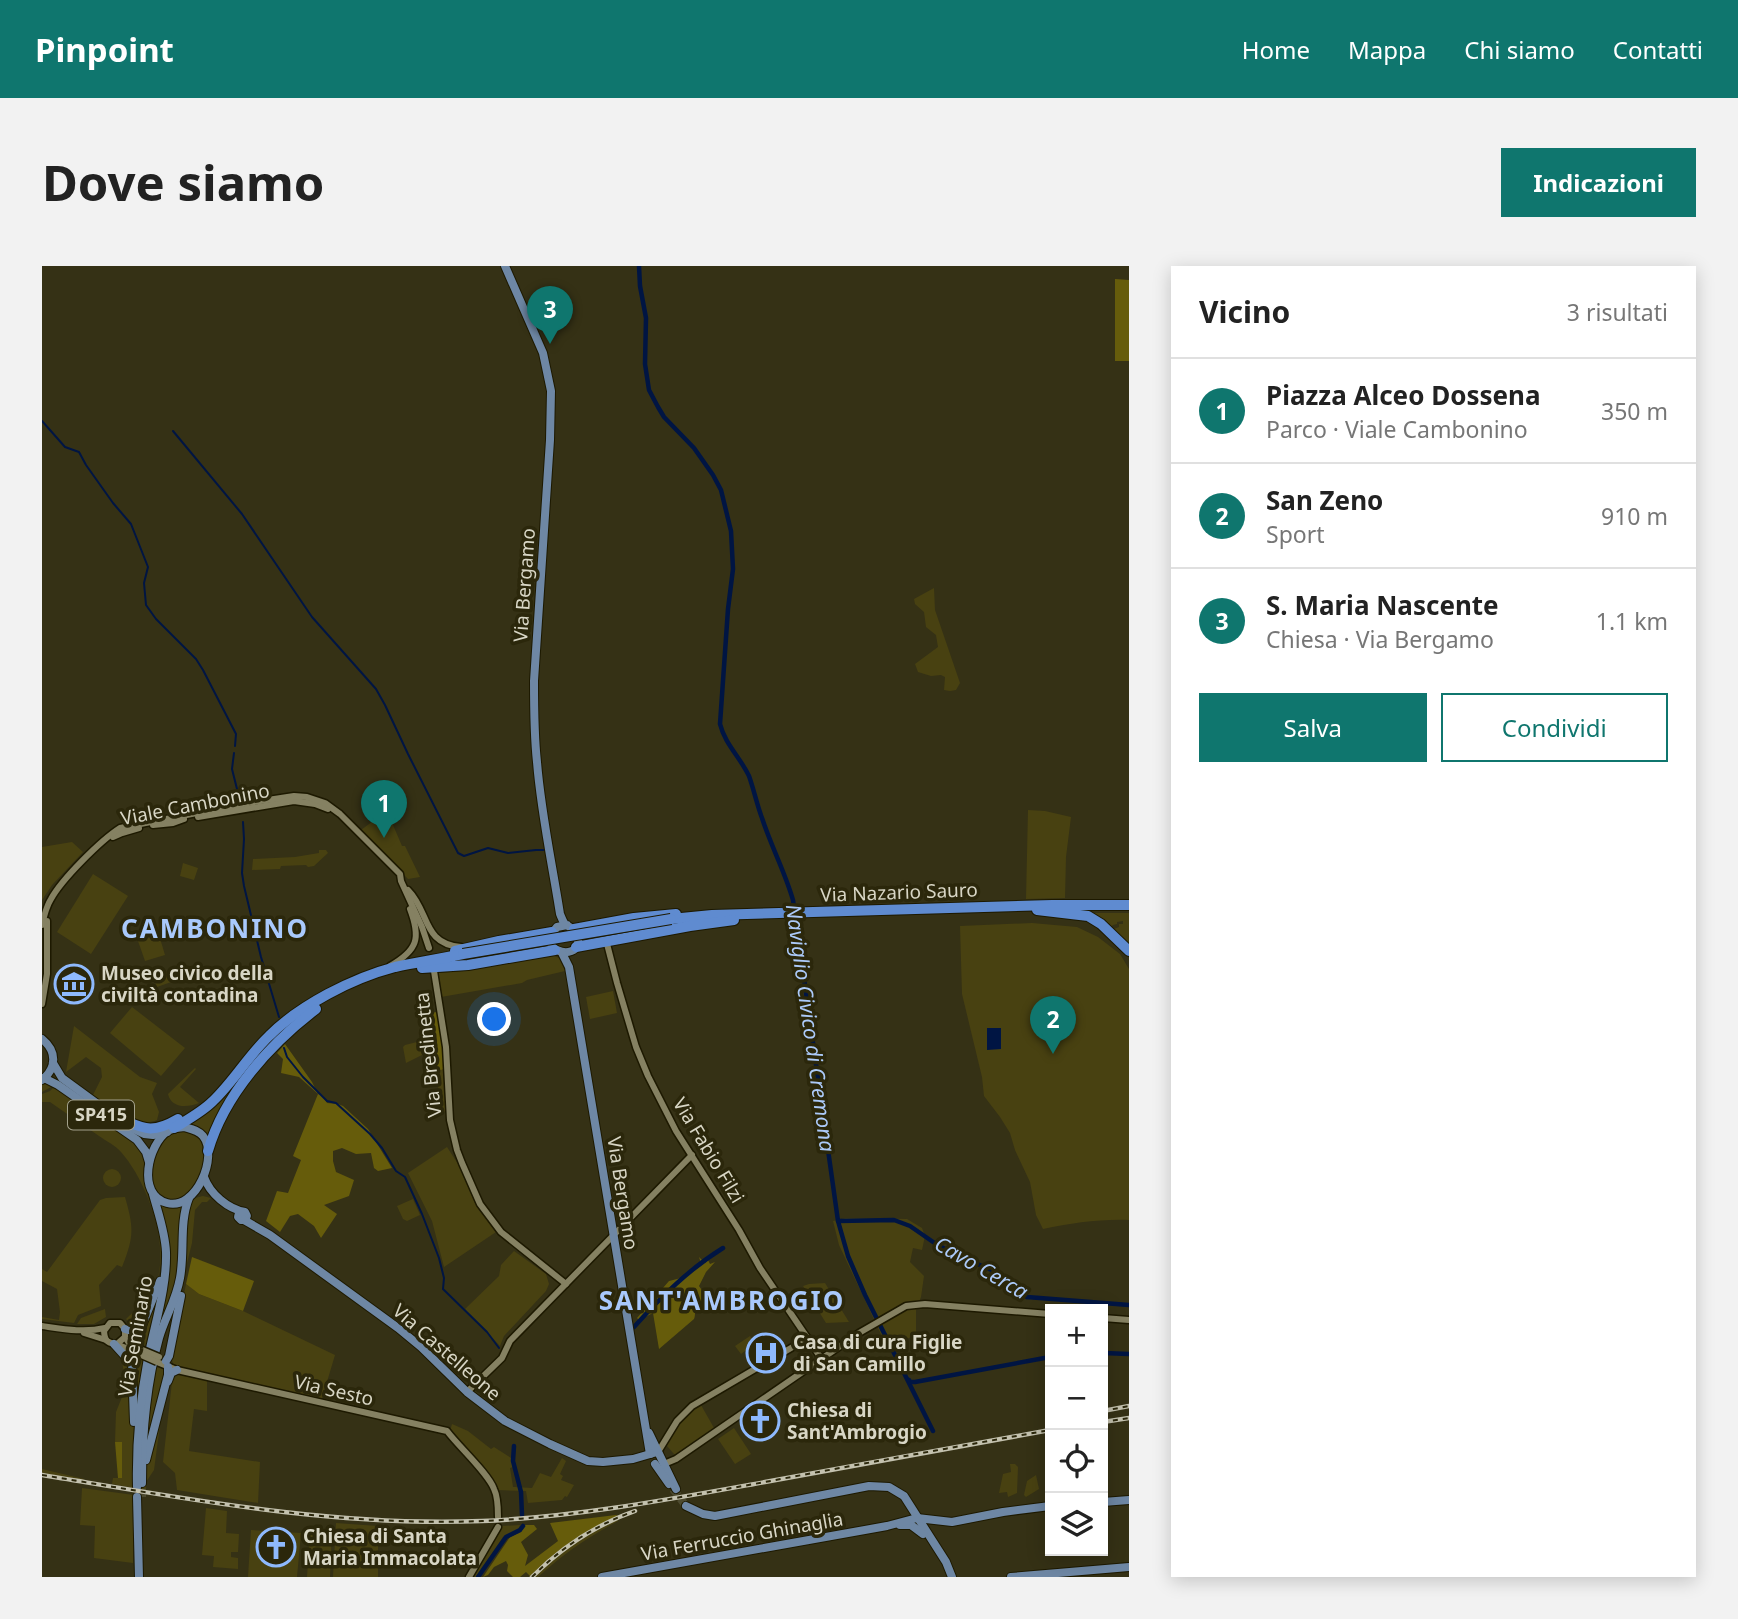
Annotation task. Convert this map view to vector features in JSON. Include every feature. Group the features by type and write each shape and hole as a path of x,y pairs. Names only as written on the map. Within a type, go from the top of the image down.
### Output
{"highway":[{"name":"Via Nazario Sauro","path":"671,922 712,915 794,916 815,912 1052,905 1129,908"},
{"name":"Via Nazario Sauro","path":"671,922 794,916 1129,908"},
{"path":"1036,910 1088,916 1101,924 1129,951"},
{"path":"466,954 562,928 674,914 712,915"},
{"path":"422,965 468,965 738,919"},
{"path":"466,954 671,922"},
{"path":"530,936 537,946 533,954"},
{"name":"Via Seminario","path":"208,1151 224,1116 247,1077 262,1058 297,1024 326,1002 359,985 466,954"},
{"name":"Via Seminario","path":"170,1130 213,1101 260,1045 279,1027 341,987 387,970 422,965"},
{"name":"SP415","path":"114,1116 137,1126 153,1129 172,1123 202,1104 213,1101"}],"main road":[{"name":"Via Bergamo","path":"506,266 543,353 551,391 534,712 540,793 562,928 551,944 566,950"},
{"name":"Via Bergamo","path":"562,928 578,939 566,950"},
{"name":"Via Bergamo","path":"566,950 646,1424 657,1454 675,1489"},
{"name":"SP415","path":"42,1039 53,1053 53,1063 43,1079 58,1085 137,1140 149,1162"},
{"name":"SP415","path":"53,1063 62,1078 130,1127 153,1135 170,1130"},
{"path":"170,1130 184,1127 200,1133 208,1151"},
{"name":"Via Seminario","path":"170,1130 156,1144 149,1162 149,1183 165,1240 166,1265 140,1412 137,1463 140,1487 150,1383 159,1339 178,1290 183,1260 184,1213 204,1177 208,1151"},
{"name":"Via Castelleone","path":"204,1177 212,1192 398,1328 467,1392 505,1421 588,1461 603,1462 657,1454"},
{"path":"153,1194 162,1202 171,1204 191,1197"},
{"name":"Via Castelleone","path":"191,1197 209,1195 243,1216"},
{"path":"142,1473 163,1390 170,1375 167,1364 182,1293 183,1260"},
{"path":"125,1333 141,1328 166,1265"},
{"path":"112,1343 133,1369 137,1463"},
{"path":"686,1506 715,1516 878,1485 889,1487 904,1496 914,1523 923,1530 946,1562 950,1577"},
{"path":"140,1497 142,1577"},
{"path":"1108,1502 1129,1500"},
{"path":"923,1530 929,1523 1045,1507"},
{"name":"Via Ferruccio Ghinaglia","path":"602,1577 887,1526 949,1522"},
{"path":"1011,1577 1129,1567"}],"street":[{"name":"Viale Cambonino","path":"42,982 42,927 50,899 105,839 120,828 294,796 317,799 334,809 394,868 400,874 403,884"},
{"name":"Viale Cambonino","path":"42,1004 47,974 46,926 54,901 62,888 108,842 122,832 288,801 305,801 324,807 337,816 403,884"},
{"path":"403,884 429,948"},
{"path":"403,884 413,895 435,937 466,954"},
{"path":"387,970 407,954 416,937 416,926 403,884"},
{"name":"Via Fabio Filzi","path":"603,924 617,983 636,1047 648,1076 676,1131 760,1268 821,1359"},
{"name":"Via Bredinetta","path":"434,971 445,1032 450,1120 462,1163 480,1204 490,1219 511,1241 566,1284"},
{"path":"467,1392 502,1358 510,1341 692,1155"},
{"path":"657,1454 821,1359 906,1306 915,1304 1045,1314"},
{"path":"1108,1318 1129,1320"},
{"name":"Via Sesto","path":"42,1326 90,1331 117,1322 123,1325 125,1333"},
{"path":"105,1328 104,1334 112,1343 125,1333 129,1343 140,1352"},
{"name":"Via Sesto","path":"76,1330 167,1364 447,1431 494,1488 498,1517"},
{"path":"657,1454 677,1422 692,1406 808,1338"},
{"path":"469,1577 498,1527"}],"shaded area":[{"path":"1115,279 1129,280 1129,361 1115,361"},
{"path":"934,588 935,610 960,683 956,690 944,690 945,677 918,672 915,664 938,647 936,635 926,627 924,612 915,604 914,599"},
{"path":"388,810 402,846 405,846 420,877 408,879 361,830"},
{"path":"1028,810 1071,817 1065,898 1026,899"},
{"path":"72,842 83,852 52,885 42,900 42,847"},
{"path":"319,850 326,850 328,853 314,866 281,866 280,869 252,870 253,859 295,857 319,853"},
{"path":"183,863 198,868 194,880 180,876"},
{"path":"93,874 128,896 91,954 57,932"},
{"path":"1083,913 1129,913 1129,948 1111,930 1123,924 1123,921 1109,928"},
{"path":"1032,923 1077,927 1098,937 1120,954 1129,969 1129,1220 1086,1222 1043,1229 1036,1215 1030,1182 1010,1133 984,1096 962,994 960,926"},
{"path":"159,935 165,955 145,961 138,941"},
{"path":"552,955 559,958 565,971 522,983 441,997 437,973"},
{"path":"171,971 174,981 157,987 153,977"},
{"path":"613,991 617,1013 590,1019 586,997"},
{"path":"132,1007 185,1048 161,1076 110,1033"},
{"path":"304,1012 257,1061 208,1138 199,1128 186,1123 278,1030"},
{"path":"437,1012 442,1034 444,1069 435,1072 428,1052 421,1014"},
{"path":"74,1026 140,1077 157,1083 152,1094 159,1112 157,1120 149,1122 132,1119 93,1095 102,1077 101,1068 86,1057 66,1072"},
{"path":"425,1040 428,1052 406,1063 403,1047"},
{"path":"285,1044 318,1094 299,1077 281,1073 283,1059 277,1053"},
{"path":"195,1068 180,1087 199,1103 185,1106 172,1102 168,1094"},
{"path":"444,1069 447,1120 435,1072"},
{"path":"42,1084 52,1084 135,1142 142,1153 147,1191 161,1236 159,1271 159,1236 140,1180 119,1150 50,1102 42,1102 42,1094 50,1091 53,1086 42,1092"},
{"path":"318,1094 323,1096 327,1103 343,1106 368,1129 392,1168 378,1171 374,1168 371,1153 356,1154 342,1148 333,1151 336,1172 354,1180 349,1196 324,1205 337,1214 321,1238 314,1226 298,1214 290,1216 280,1232 266,1221 277,1191 288,1193 301,1160 293,1156"},
{"path":"183,1130 199,1136 204,1144 204,1165 195,1186 187,1194 179,1199 168,1200 155,1193 153,1164 165,1138"},
{"path":"447,1147 458,1164 475,1203 496,1232 444,1267 432,1221 408,1173"},
{"path":"112,1169 120,1174 121,1178 116,1186 112,1187 104,1182 103,1178 108,1170"},
{"path":"203,1196 211,1198 202,1202 195,1210 192,1243 185,1271 189,1206 194,1199"},
{"path":"125,1197 130,1217 131,1240 122,1267 117,1265 99,1285 101,1306 78,1315 74,1323 42,1319 59,1320 60,1312 57,1289 42,1281 42,1269 47,1272 100,1200"},
{"path":"413,1199 420,1215 407,1221 403,1219 397,1206"},
{"path":"161,1205 182,1207 177,1277 171,1301 156,1336 165,1290"},
{"path":"846,1218 907,1219 922,1228 925,1236 922,1250 913,1248 910,1262 924,1276 916,1310 916,1335 886,1345 839,1245 833,1221"},
{"path":"514,1251 546,1274 549,1284 546,1291 504,1336 500,1346 465,1309 499,1276 501,1265"},
{"path":"192,1257 254,1281 243,1311 199,1294 186,1284"},
{"path":"699,1257 705,1263 708,1260 710,1264 715,1262 699,1286 706,1296 714,1298 729,1289 733,1294 711,1312 703,1301 697,1303 694,1319 659,1349 653,1313 639,1320 637,1318 669,1281 681,1278 701,1263"},
{"path":"159,1273 146,1312 132,1330 126,1319 142,1304 154,1287"},
{"path":"825,1283 849,1322 826,1323 803,1286"},
{"path":"186,1284 199,1294 243,1311 335,1355 321,1402 269,1392 174,1366 171,1358"},
{"path":"158,1294 145,1346 132,1335"},
{"path":"105,1309 106,1317 94,1324 77,1324 81,1318"},
{"path":"750,1336 758,1348 741,1354 735,1346"},
{"path":"109,1343 164,1367 167,1372 154,1470 146,1482 146,1490 112,1484 113,1478 122,1478 122,1442 115,1442 116,1412 125,1378 121,1356"},
{"path":"173,1373 207,1380 207,1411 194,1409 189,1451 260,1462 258,1503 177,1490 175,1473 163,1462"},
{"path":"701,1405 714,1428 677,1455 674,1454 667,1446 675,1427"},
{"path":"452,1424 468,1431 491,1449 494,1447 511,1458 513,1487 532,1488 540,1473 551,1477 562,1458 566,1461 560,1474 563,1476 561,1480 574,1485 562,1500 528,1503 526,1491 497,1490 478,1464 478,1460 462,1442 457,1442 450,1431"},
{"path":"734,1428 751,1454 735,1464 718,1439"},
{"path":"115,1442 122,1442 122,1478 118,1478"},
{"path":"1010,1464 1018,1467 1017,1493 1008,1497 1007,1492 999,1493 1003,1474 1011,1472"},
{"path":"42,1469 84,1479 83,1483 42,1476"},
{"path":"1036,1475 1039,1489 1026,1497 1024,1495 1027,1481"},
{"path":"82,1488 134,1495 133,1563 94,1558 95,1526 80,1525"},
{"path":"206,1508 227,1511 226,1533 239,1534 238,1552 231,1552 231,1557 238,1558 238,1569 213,1567 214,1556 202,1555"},
{"path":"618,1516 618,1521 576,1546 538,1577 529,1577 570,1542"},
{"path":"618,1516 571,1542 530,1576 526,1572 520,1577 513,1577 507,1571 506,1561 483,1577 510,1537 521,1532 524,1525 534,1525 537,1529 521,1542 528,1555 525,1566 558,1541 550,1523"},
{"path":"336,1523 378,1526 378,1577 333,1577"},
{"path":"520,1525 518,1530 503,1537 476,1577 471,1577 501,1526"},
{"path":"310,1528 332,1530 330,1577 307,1577"},
{"path":"251,1530 301,1533 297,1577 248,1577"}],"water":[{"path":"1049,1020 1056,1020 1055,1033 1053,1038 1046,1040 1040,1032 1049,1026"},
{"path":"987,1028 1001,1028 1001,1049 987,1050"}],"waterway":[{"name":"Naviglio Civico di Cremona","path":"639,266 646,318 645,364 649,390 664,417 694,448 713,475 721,490 731,531 733,569 720,724 725,738 749,776 793,900 838,1221 848,1256 865,1295 933,1431"},
{"path":"42,421 65,447 79,452 113,503 131,524 148,567 144,583 146,605 203,670 236,734 235,746"},
{"path":"173,431 242,514 312,617 376,689 458,853 464,856 488,848 508,853 545,850"},
{"path":"234,753 232,769 239,797"},
{"path":"243,822 244,886 279,1017"},
{"path":"284,1048 287,1057 303,1077 327,1101 336,1103 370,1134 396,1171 405,1177 439,1258 444,1278 443,1289 487,1332 499,1348"},
{"name":"Cavo Cerca","path":"838,1221 894,1220 910,1226 956,1255 994,1271 1027,1297 1129,1305"},
{"path":"634,1327 676,1284 723,1248"},
{"path":"1108,1353 1129,1354"},
{"path":"909,1380 915,1382 1045,1358"},
{"path":"514,1446 513,1461 521,1492 522,1515"},
{"path":"478,1577 506,1537 523,1526"}],"tunnel":[{"path":"142,1487 142,1497"},
{"path":"673,1489 686,1506"}],"railway":[{"path":"1108,1410 1129,1406"},
{"path":"1108,1421 1129,1418"},
{"path":"42,1475 206,1502 316,1515 371,1520 482,1521 553,1516 659,1501 1045,1431"},
{"path":"532,1577 580,1538 635,1511"}],"place":[{"name":"S. Maria Nascente","path":"550,344"},
{"name":"Piazza Alceo Dossena","path":"384,838"},
{"name":"Museo civico della civiltà contadina","path":"74,984"},
{"name":"San Zeno","path":"1053,1054"},
{"name":"Casa di cura Figlie di San Camillo","path":"766,1353"},
{"name":"Chiesa di Sant'Ambrogio","path":"760,1421"},
{"name":"Chiesa di Santa Maria Immacolata","path":"276,1547"}],"district":[{"name":"CAMBONINO","path":"215,929"},
{"name":"SANT'AMBROGIO","path":"722,1301"}]}
